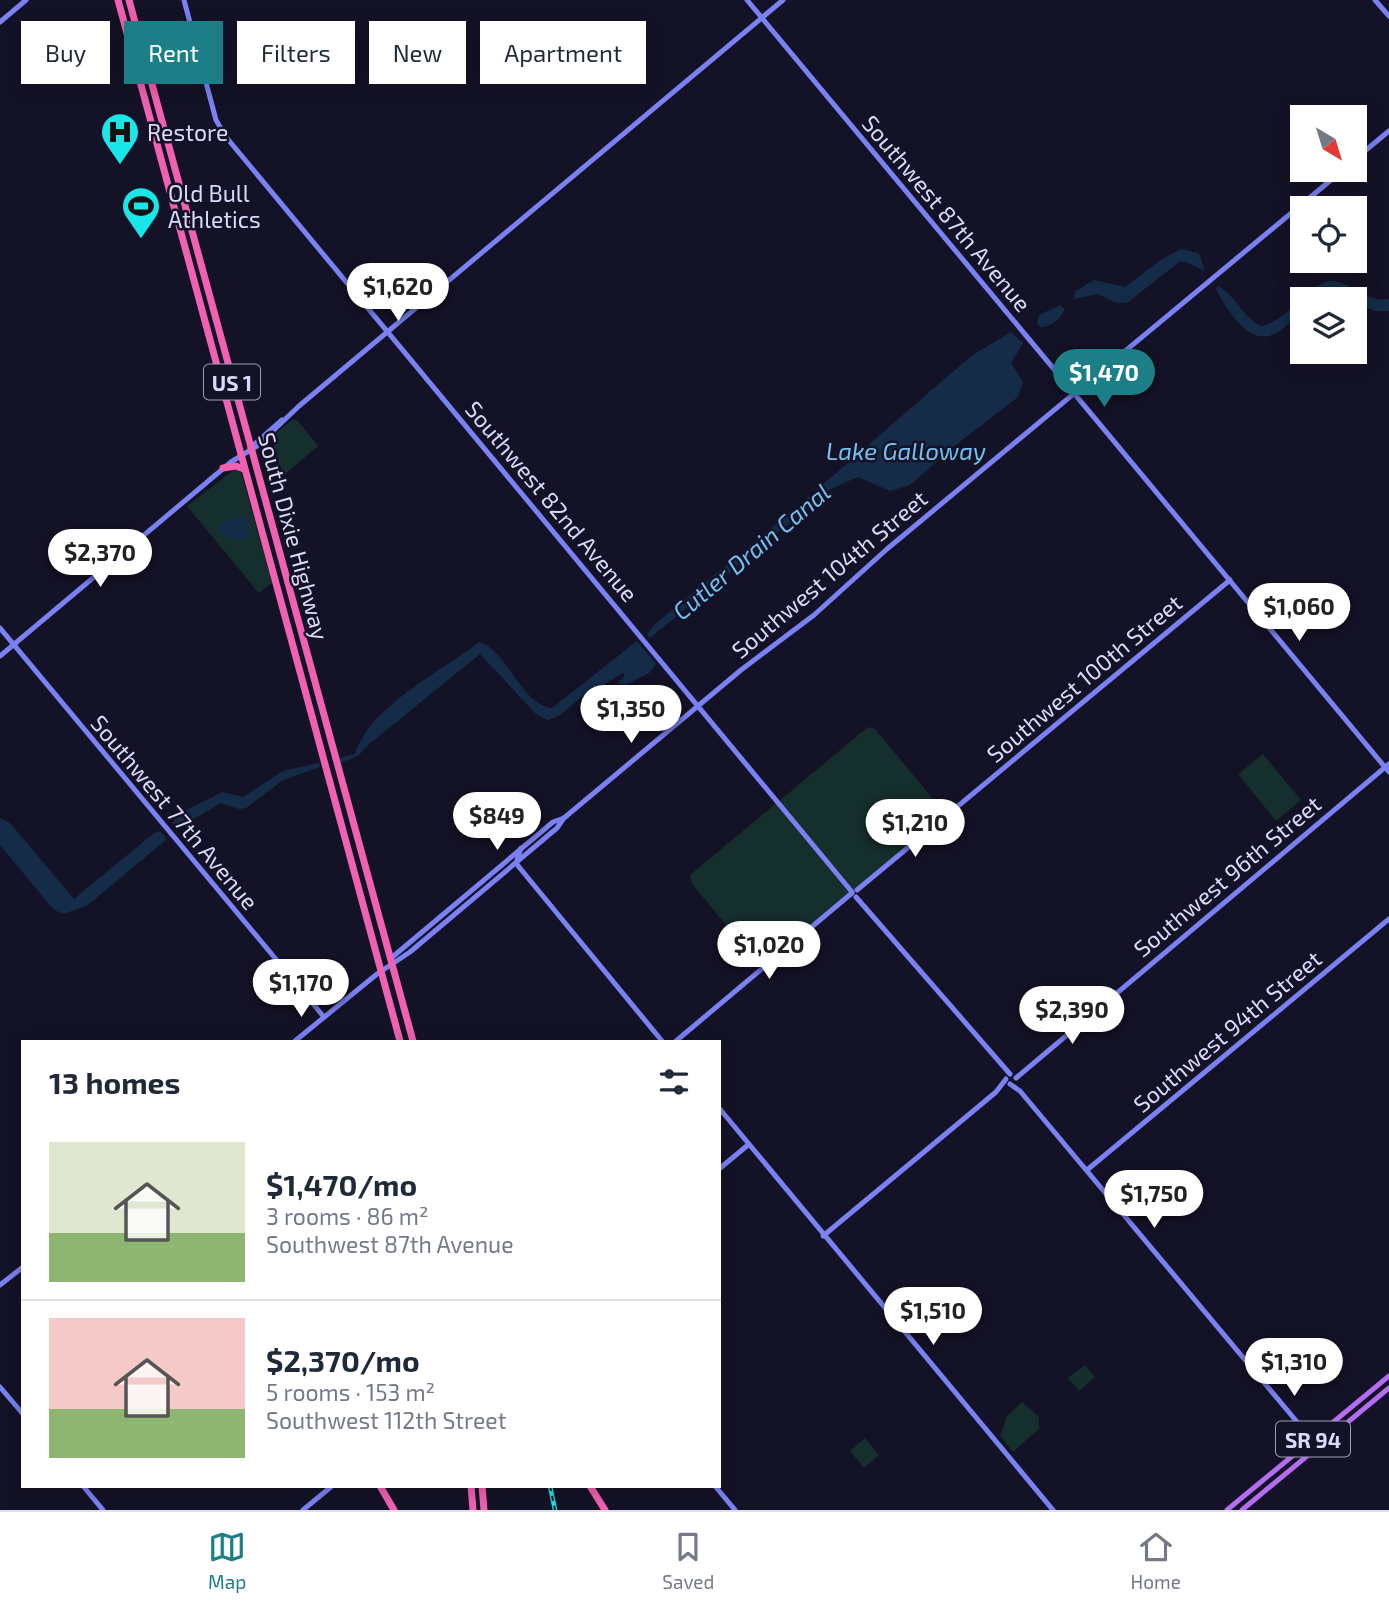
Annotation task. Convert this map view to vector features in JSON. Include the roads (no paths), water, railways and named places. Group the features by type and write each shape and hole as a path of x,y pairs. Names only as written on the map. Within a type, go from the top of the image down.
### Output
{"highway":[{"name":"South Dixie Highway","path":"118,0 124,25"},
{"name":"South Dixie Highway","path":"129,0 134,21"},
{"name":"South Dixie Highway","path":"140,84 400,1040"},
{"name":"South Dixie Highway","path":"152,84 413,1040"},
{"path":"151,124 162,121"},
{"path":"177,220 186,224 193,237"},
{"path":"223,468 236,466 244,469"},
{"path":"276,584 285,577"},
{"path":"381,1488 394,1510"},
{"path":"471,1488 473,1510"},
{"path":"482,1488 484,1510"},
{"path":"591,1488 605,1510"}],"main road":[{"name":"SR 94","path":"1227,1510 1389,1376"},
{"name":"SR 94","path":"1242,1510 1389,1388"}],"street":[{"path":"0,22 26,0"},
{"name":"Southwest 82nd Avenue","path":"184,0 216,120 232,145 1318,1447"},
{"name":"Southwest 87th Avenue","path":"747,0 1388,767"},
{"path":"0,656 782,0"},
{"path":"1375,0 1389,16"},
{"path":"1367,149 1389,131"},
{"name":"Southwest 104th Street","path":"296,1040 392,962 415,947 557,828 564,818 814,615 887,549 1329,182"},
{"name":"Southwest 100th Street","path":"677,1040 1230,580"},
{"name":"Southwest 77th Avenue","path":"0,628 324,1017"},
{"name":"Southwest 96th Street","path":"1011,1079 1388,767"},
{"name":"Southwest 104th Street","path":"392,962 401,948 553,822 564,818"},
{"path":"522,848 516,863 661,1040"},
{"name":"Southwest 94th Street","path":"1087,1170 1389,919"},
{"path":"415,947 417,935"},
{"path":"385,940 393,948 401,948"},
{"path":"823,1236 1011,1079"},
{"path":"721,1110 1053,1510"},
{"path":"721,1167 748,1144"},
{"path":"0,1285 21,1269"},
{"path":"0,1387 21,1412"},
{"path":"85,1488 103,1510"},
{"path":"303,1510 330,1488"},
{"path":"717,1488 735,1510"}],"water":[{"path":"1181,249 1199,253 1205,271 1186,262 1179,262 1127,303 1114,302 1098,294 1073,299 1076,291 1094,280 1125,287 1162,259"},
{"path":"1335,281 1349,287 1315,287"},
{"path":"1218,286 1224,290 1250,318 1262,326 1280,318 1290,309 1290,323 1283,329 1263,337 1254,334 1238,322 1216,289"},
{"path":"1367,296 1389,299 1389,311 1367,308"},
{"path":"1060,305 1065,309 1058,319 1048,326 1040,327 1037,323 1039,315"},
{"name":"Lake Galloway","path":"1011,332 1023,343 1011,363 1023,382 1018,397 910,485 890,491 858,477 831,489 650,638 647,634 654,625 806,499 971,356"},
{"path":"246,515 250,539 230,539 217,532 221,522"},
{"path":"637,641 656,664 649,673 626,685 617,683 625,676 623,673 579,699 558,716 547,720 536,714 480,654 358,756 340,763 339,758 355,754 363,736 391,705 479,642 489,646 497,654 531,697 541,705 552,708"},
{"path":"319,763 320,767 283,780 246,808 239,809 221,803 177,829 172,823 180,813 223,792 243,797 283,771"},
{"path":"0,818 10,823 74,899 154,833 160,831 167,839 88,905 64,914 54,910 0,845"}],"railway":[{"path":"550,1488 555,1510"}],"place":[{"name":"Restore","path":"120,166"},
{"name":"Old Bull Athletics","path":"141,240"}],"water label":[{"name":"Cutler Drain Canal","path":"751,551"}]}
